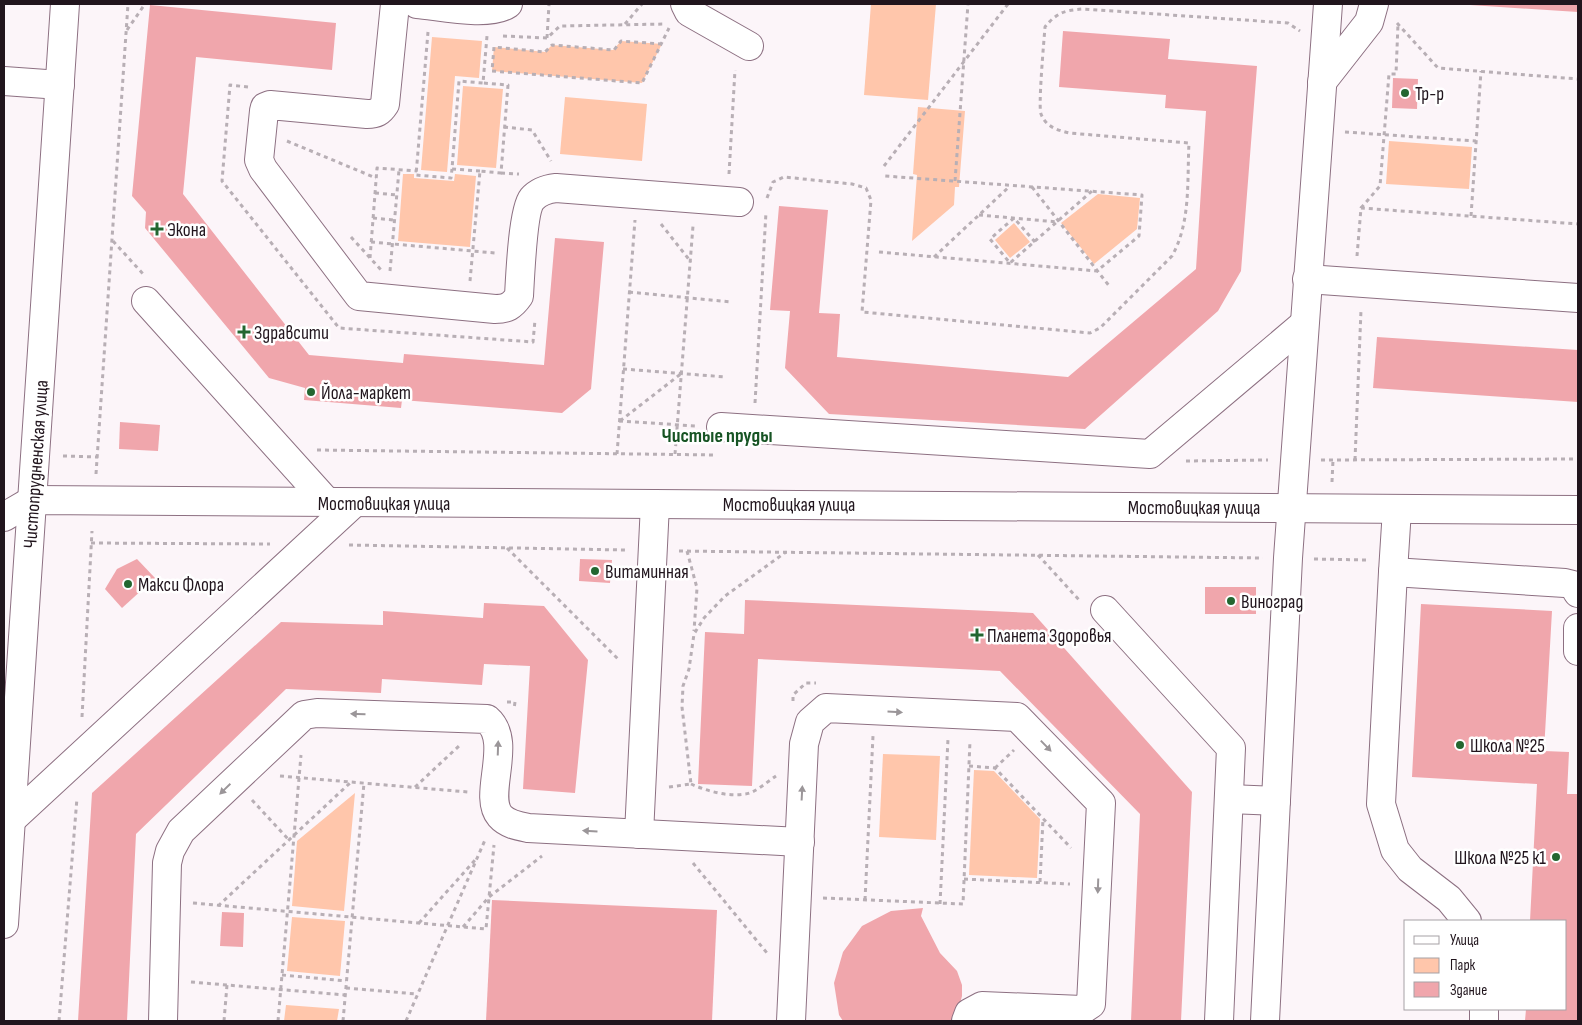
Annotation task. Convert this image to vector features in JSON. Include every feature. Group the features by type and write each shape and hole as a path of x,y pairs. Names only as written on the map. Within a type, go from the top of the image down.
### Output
{"street":[{"name":"Чистопрудненская улица","path":"4,924 65,4"},
{"path":"395,4 385,104 381,110 375,114 367,114 267,106 264,111 260,160 263,169 354,292 377,299 506,309 514,304 520,296 529,206 532,200 548,189 739,202"},
{"path":"417,4 490,10 502,8 508,4"},
{"path":"685,4 689,12 742,56"},
{"path":"1266,1021 1291,508 1328,4"},
{"path":"1322,82 1382,12"},
{"path":"4,81 60,85"},
{"path":"1307,278 1578,298"},
{"path":"10,821 309,544 340,503 280,450 146,301"},
{"path":"721,427 1150,454 1214,398 1304,324"},
{"path":"4,517 33,500"},
{"name":"Мостовицкая улица","path":"33,500 1578,510"},
{"path":"639,834 654,504"},
{"path":"1397,509 1381,804 1395,850 1410,869 1449,899 1465,920"},
{"path":"1393,566 1565,583 1573,585 1578,593"},
{"path":"1095,608 1231,748 1219,1021"},
{"path":"1578,628 1578,651"},
{"path":"791,1021 804,744 810,722 826,708 1017,717 1101,803 1091,1004 1082,1010 982,1006 969,1013 966,1021"},
{"path":"163,1021 167,863 170,850 176,838 304,715 317,713 496,710 498,739 497,804 511,824 528,828 574,831 800,842"},
{"path":"1229,799 1276,801"}],"path":[{"path":"96,475 128,4"},
{"path":"127,30 146,4"},
{"path":"547,38 549,4"},
{"path":"624,25 642,4"},
{"path":"955,181 968,4"},
{"path":"884,166 1008,4"},
{"path":"754,430 767,194 773,182 784,177 852,184 866,188 870,200 862,312 1075,334 1090,333 1100,328 1172,256 1180,242 1184,228 1190,143 1070,133 1056,130 1048,125 1040,113 1045,27 1054,16 1066,10 1083,9 1288,23 1301,31 1303,37"},
{"path":"1382,12 1398,26"},
{"path":"1382,12 1390,16 1438,68 1578,78"},
{"path":"478,35 547,38 560,26 671,24 642,84 484,70"},
{"path":"1361,208 1380,186 1389,74 1396,74 1398,26"},
{"path":"438,32 428,31 416,175 451,178 459,81 508,85 501,173"},
{"path":"483,83 487,35"},
{"path":"492,71 494,48 545,52 552,45 614,50 621,41 662,44"},
{"path":"728,177 742,56"},
{"path":"1471,216 1481,71"},
{"path":"249,87 230,85 222,181 339,328 533,342 536,314"},
{"path":"504,128 532,130 551,160 548,189"},
{"path":"1318,130 1476,141"},
{"path":"262,131 376,178"},
{"path":"377,299 371,242 378,168 417,171"},
{"path":"452,169 520,174"},
{"path":"377,299 392,244 399,170"},
{"path":"468,306 480,171"},
{"path":"879,252 1097,270 1139,236 1142,195 886,176"},
{"path":"934,257 1010,185"},
{"path":"1032,187 1110,287"},
{"path":"1010,263 1092,191"},
{"path":"375,193 397,195"},
{"path":"617,454 636,212"},
{"path":"978,215 1058,222"},
{"path":"373,218 394,220"},
{"path":"675,454 694,218"},
{"path":"1014,218 1035,242"},
{"path":"1010,263 990,239 1014,218"},
{"path":"658,221 691,262"},
{"path":"371,242 523,255"},
{"path":"629,292 732,302"},
{"path":"623,369 726,377"},
{"path":"619,421 682,374"},
{"path":"619,421 721,427"},
{"path":"280,450 719,455"},
{"path":"64,456 98,457"},
{"path":"1178,460 1578,459"},
{"path":"1332,489 1333,460"},
{"path":"91,543 309,544 687,551 1288,558 1393,566"},
{"path":"506,548 627,667"},
{"path":"687,551 697,588 694,634 689,669 683,686 682,707 691,784"},
{"path":"694,634 704,618 725,596 786,552"},
{"path":"1038,555 1095,608"},
{"path":"793,704 793,695 806,682 825,683"},
{"path":"414,788 496,710 515,702 514,712"},
{"path":"865,900 874,711"},
{"path":"278,1021 304,715"},
{"path":"797,897 963,904 969,766 960,715"},
{"path":"940,904 960,715"},
{"path":"969,766 995,768 1043,818 1098,881"},
{"path":"663,792 668,787 691,784 721,793 747,794 783,770"},
{"path":"238,777 299,778 414,788 497,804"},
{"path":"238,777 288,840"},
{"path":"218,906 351,782"},
{"path":"343,1021 364,783"},
{"path":"406,1021 477,858 497,804"},
{"path":"166,901 486,929 497,804"},
{"path":"1040,882 1043,818"},
{"path":"463,927 489,897 574,831"},
{"path":"669,835 793,984"},
{"path":"419,923 477,858"},
{"path":"964,879 1040,882 1098,881"},
{"path":"282,975 346,981"},
{"path":"164,979 345,995"},
{"path":"224,1021 227,985"},
{"path":"346,988 417,994"}],"green space":[{"path":"871,4 936,4 928,100 864,95"},
{"path":"432,37 482,41 479,78 455,76 447,172 421,170"},
{"path":"621,41 662,44 642,83 492,71 494,47 545,52 552,45 613,50"},
{"path":"463,86 503,89 496,168 457,165"},
{"path":"565,97 647,104 642,161 560,154"},
{"path":"918,107 965,111 959,187 955,187 954,205 912,241 917,175 913,174"},
{"path":"1389,141 1472,147 1469,189 1386,184"},
{"path":"403,174 414,174 414,178 454,181 455,174 476,176 470,247 398,241"},
{"path":"1098,194 1140,198 1137,229 1094,264 1061,223"},
{"path":"1014,223 1030,242 1010,258 995,240"},
{"path":"883,754 940,756 936,840 879,837"},
{"path":"974,770 994,771 1040,819 1037,878 969,875"},
{"path":"355,793 344,911 292,906 297,841"},
{"path":"292,917 345,921 340,976 287,971"},
{"path":"286,1005 339,1009 337,1021 284,1021"}],"building":[{"path":"1578,4 1578,12 1470,5"},
{"path":"150,5 336,23 332,70 196,57 183,194 309,355 403,363 404,354 544,365 555,238 604,242 591,389 562,413 402,400 401,408 304,400 305,388 269,378 145,228 146,212 132,196"},
{"path":"1063,31 1170,39 1168,59 1257,66 1241,271 1218,311 1085,429 829,414 785,368 790,311 770,310 779,206 828,210 819,313 840,314 837,357 1068,377 1196,269 1206,111 1165,108 1166,95 1059,87"},
{"name":"Тр-р","path":"1393,78 1418,79 1417,109 1392,108"},
{"path":"1377,337 1578,350 1578,402 1373,388"},
{"path":"120,422 160,425 158,451 119,449"},
{"name":"Макси Флора","path":"137,559 155,578 122,608 105,589 117,569"},
{"name":"Витаминная","path":"580,559 612,560 610,583 579,581"},
{"name":"Виноград","path":"1205,587 1256,587 1256,614 1205,614"},
{"path":"745,600 1033,613 1192,792 1181,1021 1131,1021 1140,814 1000,671 758,659 752,786 698,784 705,632 744,634"},
{"path":"484,603 544,606 588,660 575,793 523,789 530,666 484,664 482,685 382,679 381,693 286,689 136,834 127,1021 78,1021 92,793 281,622 383,625 383,611 483,618"},
{"name":"Школа №25 к1","path":"1421,604 1552,611 1544,751 1569,752 1567,794 1578,794 1578,1021 1525,1021 1526,1010 1567,1010 1567,920 1530,920 1537,784 1412,777"},
{"path":"492,900 717,910 712,1021 486,1021"},
{"path":"923,908 921,916 940,953 957,971 962,985 962,996 958,1011 952,1021 843,1021 839,1015 834,983 843,952 862,926 891,911"},
{"path":"222,912 244,913 243,947 220,946"}],"place":[{"name":"Тр-р","path":"1405,93"},
{"name":"Экона","path":"157,229"},
{"name":"Здравсити","path":"244,332"},
{"name":"Йола-маркет","path":"311,392"},
{"name":"Витаминная","path":"595,571"},
{"name":"Макси Флора","path":"128,584"},
{"name":"Виноград","path":"1231,601"},
{"name":"Планета Здоровья","path":"977,635"},
{"name":"Школа №25","path":"1460,745"},
{"name":"Школа №25 к1","path":"1556,857"}],"district":[{"name":"Чистые пруды","path":"717,435"}]}
